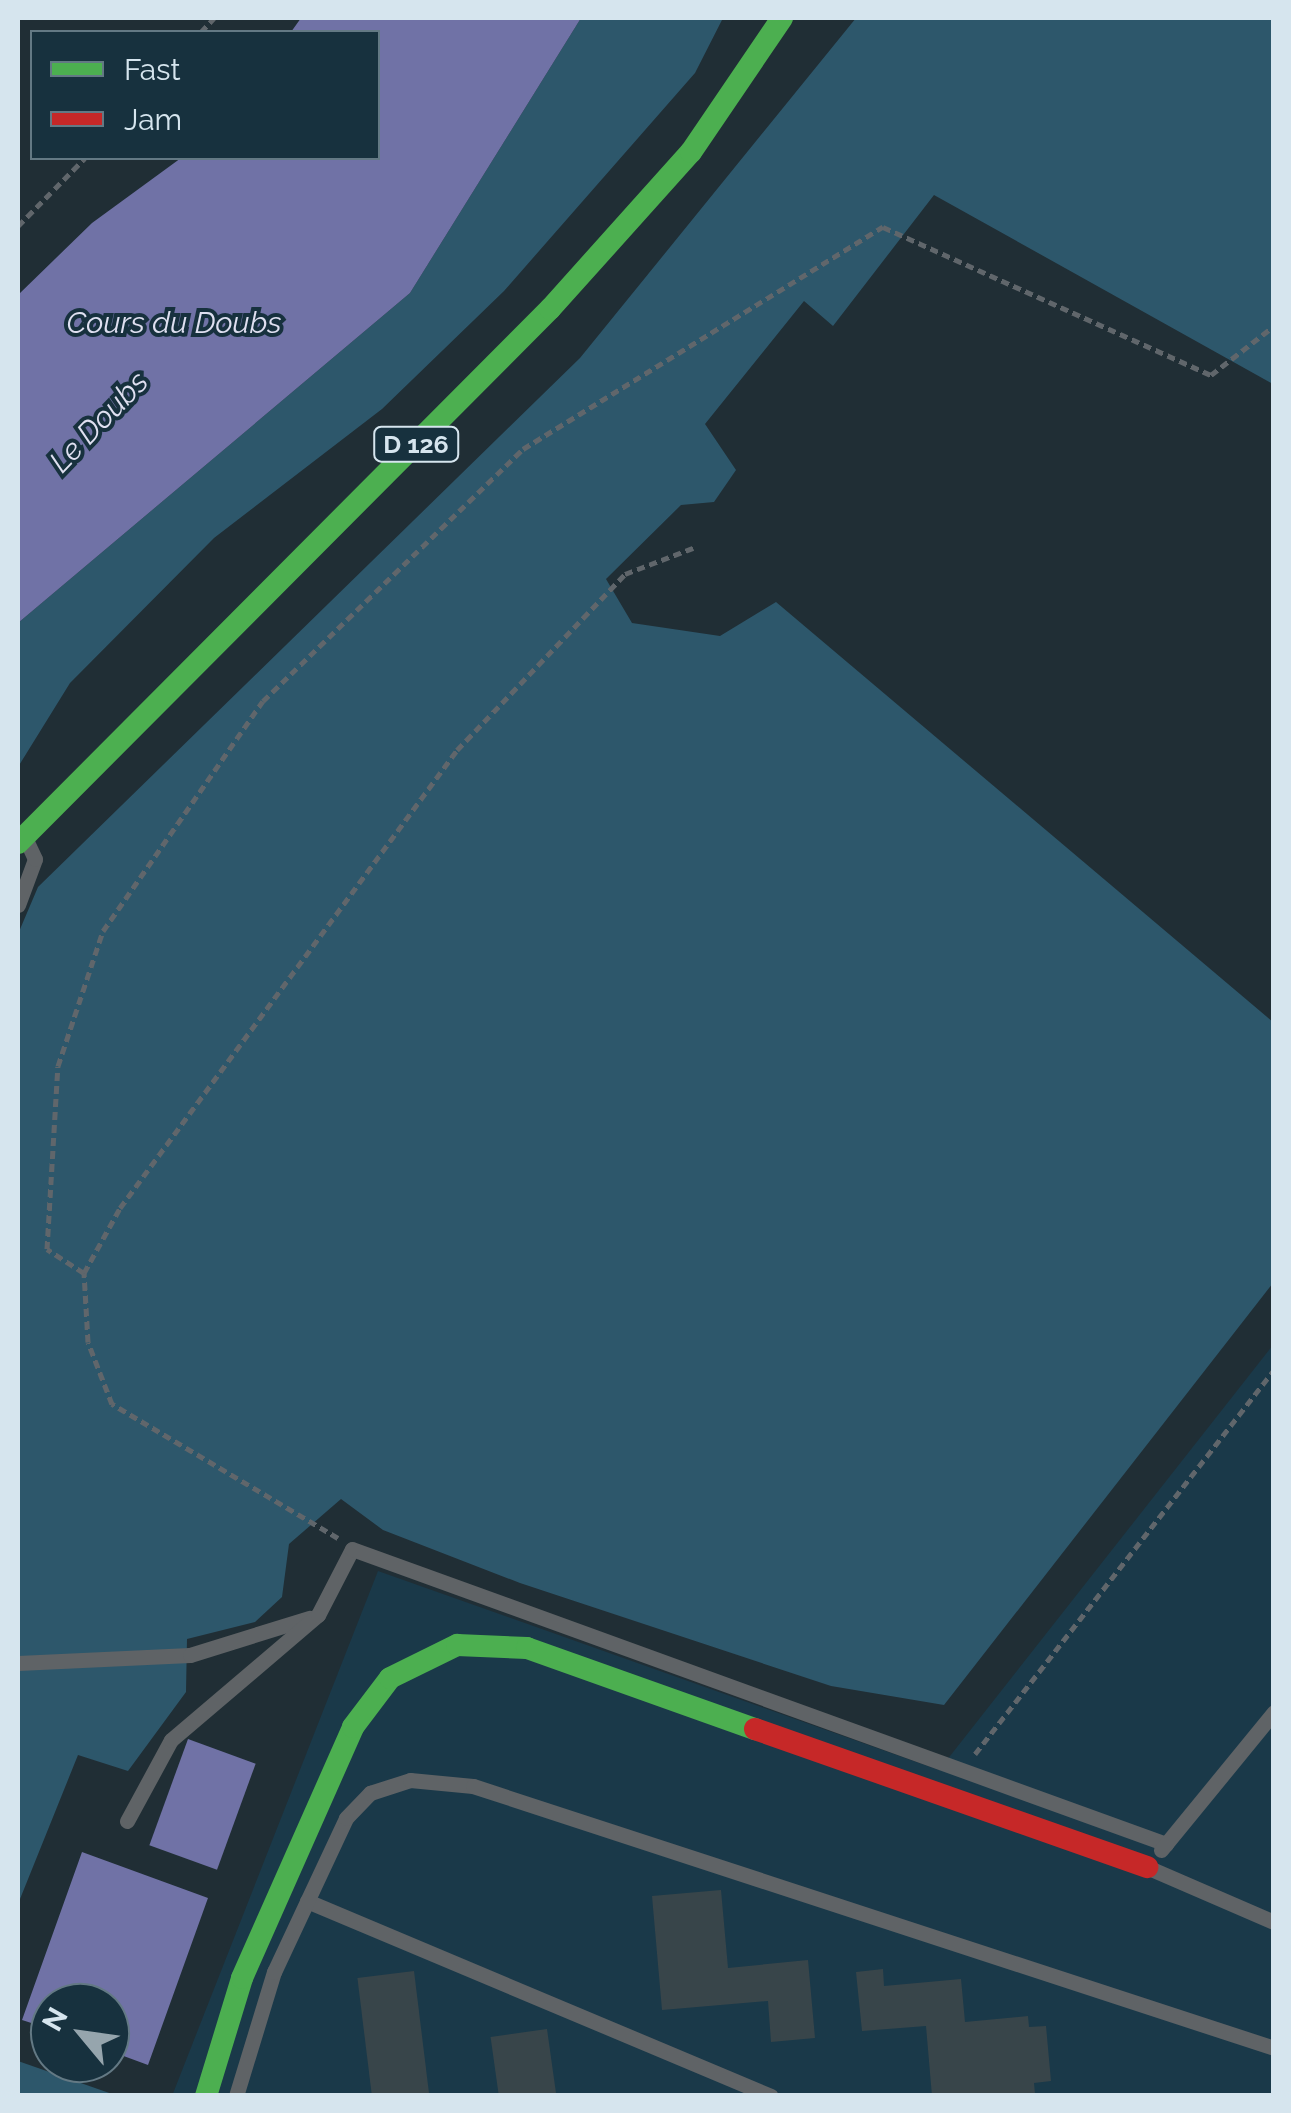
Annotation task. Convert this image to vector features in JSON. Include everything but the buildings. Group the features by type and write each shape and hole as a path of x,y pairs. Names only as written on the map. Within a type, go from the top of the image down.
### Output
{"main road":[{"name":"D 126","path":"18,808 540,284 643,174 751,18"},
{"name":"D 126","path":"21,839 550,309 690,152 782,18"},
{"path":"206,2096 242,1978 352,1727 390,1678 457,1645 527,1648 1148,1867"}],"lane":[{"path":"18,905 35,859 21,839"},
{"path":"127,1821 171,1740 318,1615 352,1548 1166,1844"},
{"path":"18,1662 190,1656 318,1615"},
{"path":"1274,1712 1148,1867 1274,1922"},
{"path":"236,2096 307,1901 346,1818 370,1793 410,1780 473,1786 1274,2048"},
{"path":"307,1901 771,2096"}],"path":[{"path":"18,226 83,160"},
{"path":"84,1273 47,1249 58,1066 103,931 264,700 523,449 883,226 1211,375 1274,326"},
{"path":"352,1548 298,1507 112,1404 88,1342 84,1273 120,1208 457,750 625,574 693,548"},
{"path":"963,1769 1274,1370"}],"shaded area":[{"path":"581,18 723,18 695,73 504,291 382,409 214,538 70,683 18,767 18,623 410,293"},
{"path":"856,18 1273,18 1273,384 934,195 833,326 804,301 705,424 736,470 714,502 681,505 606,579 632,623 720,636 776,602 1273,1022 1273,1283 944,1705 831,1686 520,1583 383,1530 341,1499 289,1544 282,1597 255,1622 187,1639 186,1692 128,1771 78,1755 18,1904 18,934 38,887 580,358"},
{"path":"1273,1345 1273,2095 172,2096 378,1571 939,1770"},
{"path":"18,2061 30,2065 30,2083 81,2083 115,2095 18,2095"}],"water":[{"name":"Cours du Doubs","path":"301,18 581,18 410,293 18,623 18,295 92,223 178,160 380,160 380,30 292,30"},
{"path":"188,1739 256,1764 217,1870 149,1845"},
{"path":"82,1852 208,1898 148,2065 130,2058 130,1983 35,1983"},
{"path":"30,1998 30,2023 22,2020"}],"traffic: fast":[{"path":"18,843 550,309 691,152 782,18"},
{"path":"206,2096 242,1978 353,1727 390,1678 457,1645 527,1648 755,1729"}],"traffic: jam":[{"path":"755,1729 1147,1867"}],"water label":[{"name":"Le Doubs","path":"99,422"}]}
